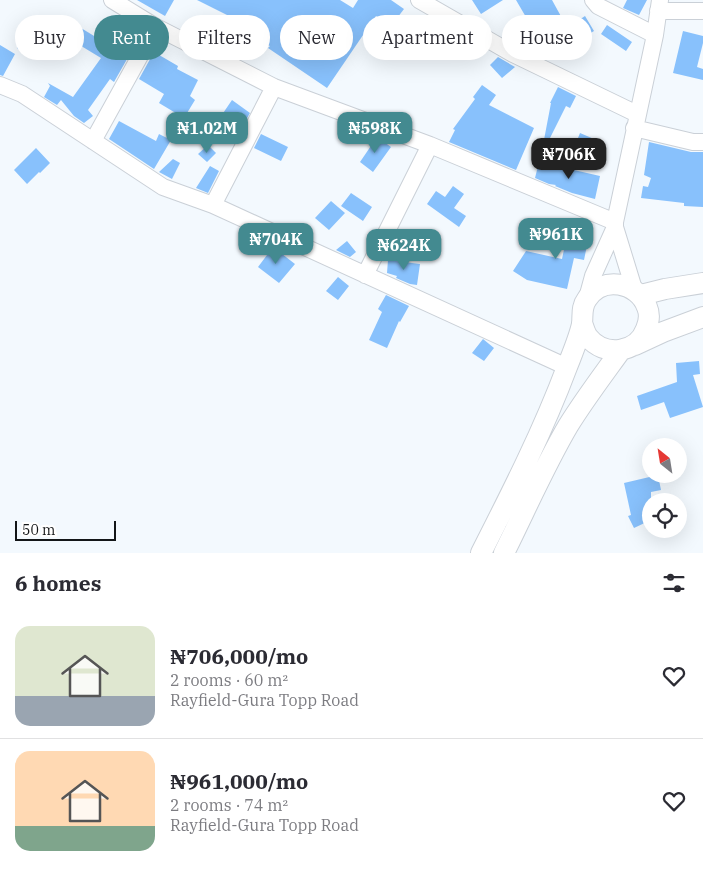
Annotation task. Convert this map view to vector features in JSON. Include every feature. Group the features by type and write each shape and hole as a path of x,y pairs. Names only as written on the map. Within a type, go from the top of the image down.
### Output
{"main road":[{"path":"638,292 703,283"},
{"path":"504,553 551,456 569,425 586,398 627,348 644,336 649,322 648,308 638,292 622,284 609,284 597,289 587,298 582,310 582,323 586,336 596,345 608,350 627,348 703,317"},
{"path":"481,553 534,445 567,367 582,323"}],"street":[{"path":"112,0 136,15"},
{"path":"420,0 513,54 636,121 693,142 703,142"},
{"path":"593,0 598,6 655,35"},
{"path":"587,298 593,276 615,225 655,35 659,5 703,11"},
{"path":"169,34 274,87 430,145 615,225 638,292"},
{"path":"93,141 138,60"},
{"path":"0,85 22,94 162,187 213,205 567,367"},
{"path":"213,205 274,87"},
{"path":"365,275 430,145"}],"building":[{"path":"137,0 174,0 166,15"},
{"path":"197,0 340,0 353,8 358,0 391,0 404,9 399,15 363,15 363,35 353,50 353,15 280,15 280,56 270,49 270,15 227,15"},
{"path":"472,0 503,0 481,14"},
{"path":"516,0 552,0 560,15 525,15"},
{"path":"627,0 647,0 639,15 623,8"},
{"path":"607,25 632,42 626,51 601,34"},
{"path":"84,30 94,36 94,54 84,48"},
{"path":"683,31 703,36 697,67 703,69 703,80 673,73"},
{"path":"0,45 15,54 3,76 0,75"},
{"path":"498,57 515,67 502,78 490,65"},
{"path":"100,60 127,60 114,82 110,79 88,110 93,116 84,123 74,116 61,100 57,105 44,97 50,86 48,83 73,97"},
{"path":"150,60 168,60 178,66 177,69 198,80 190,96 195,100 184,118 159,103 164,94 139,79"},
{"path":"286,60 346,60 327,88"},
{"path":"482,85 496,95 489,105 534,128 516,170 449,142 455,130 453,129 475,99 473,97"},
{"path":"558,87 576,96 570,108 566,106 546,146 543,145 550,103"},
{"path":"232,100 250,113 237,136 217,122"},
{"path":"119,121 156,141 159,134 171,140 154,169 109,139"},
{"path":"580,133 594,139 588,153 574,148"},
{"path":"261,134 288,147 281,161 254,148"},
{"path":"377,137 391,147 373,172 360,162"},
{"path":"649,142 691,152 703,152 703,207 684,206 684,203 641,198 643,186 648,187 651,178 644,175"},
{"path":"208,145 216,153 207,162 198,154"},
{"path":"36,148 50,163 27,184 14,170"},
{"path":"173,159 180,163 172,179 159,172"},
{"path":"539,162 600,176 595,199 572,193 535,178"},
{"path":"210,166 219,171 208,193 196,188"},
{"path":"453,186 464,194 454,208 466,216 459,227 427,204 436,191 445,197"},
{"path":"351,193 372,207 363,221 341,206"},
{"path":"331,201 345,213 329,230 315,218"},
{"path":"570,221 591,226 584,260 574,258 567,289 527,280 513,271 526,251 562,259"},
{"path":"347,241 356,252 350,257 336,250"},
{"path":"273,247 295,264 279,283 258,267"},
{"path":"388,260 420,264 417,285 410,284 396,278 397,276 387,273"},
{"path":"338,277 349,286 338,300 326,291"},
{"path":"386,295 409,306 399,321 387,348 369,340 382,312 378,309"},
{"path":"483,339 494,348 484,361 472,353"},
{"path":"699,361 700,374 693,375 703,407 670,418 664,402 641,410 637,396 677,382 676,363"},
{"path":"642,479 642,483 660,483 661,490 642,493 642,524 634,528 628,516 631,515 624,483"}]}
